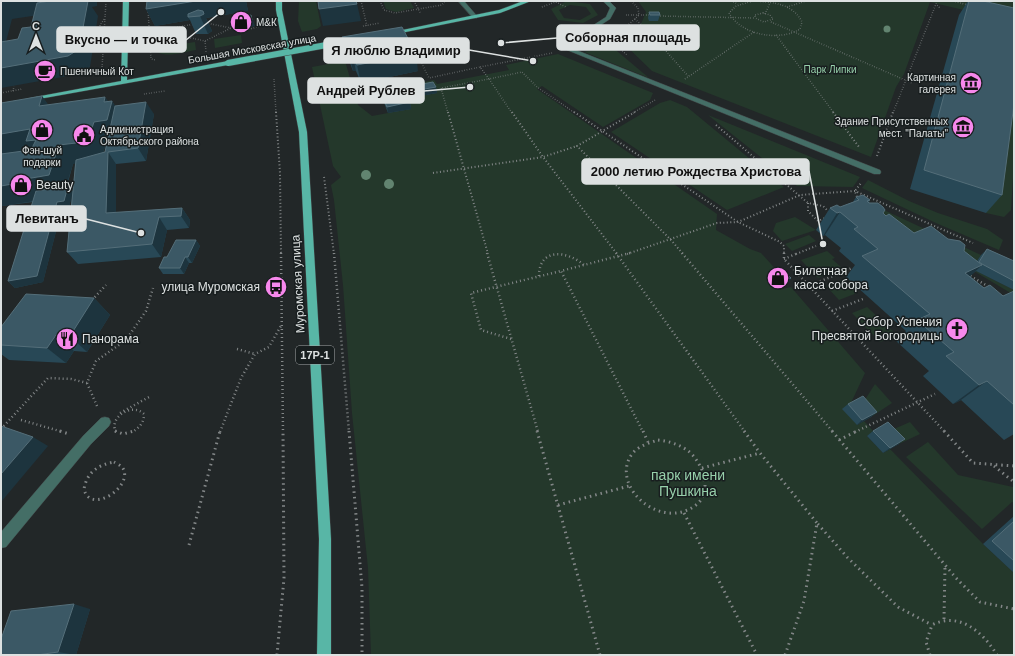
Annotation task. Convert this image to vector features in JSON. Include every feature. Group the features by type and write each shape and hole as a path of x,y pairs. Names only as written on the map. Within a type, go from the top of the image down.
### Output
{"main road":[{"path":"124,82 126,1"},
{"name":"Муромская улица","path":"279,1 279,10 289,56 302,132 312,281 325,539 324,655"},
{"path":"385,34 475,17 500,11 528,1"},
{"name":"Большая Московская улица","path":"25,101 361,39"}],"street":[{"path":"461,1 475,17"},
{"path":"606,1 613,8 608,18 591,29 563,41 569,49 873,169"},
{"path":"1,542 87,440 110,422"}],"path":[{"path":"102,68 106,1"},
{"path":"361,1 367,26"},
{"path":"380,1 384,10 395,13 442,5 445,1"},
{"path":"414,1 422,16"},
{"path":"731,1 738,4"},
{"path":"762,1 786,7 798,14 802,23 800,29 794,32 776,35 754,32 740,27 730,18 729,13 732,8 738,4 762,1"},
{"path":"786,7 806,1"},
{"path":"873,169 905,80 937,1"},
{"path":"953,1 965,5 971,4"},
{"path":"983,2 990,1 995,4"},
{"path":"555,2 566,7"},
{"path":"765,14 770,3"},
{"path":"936,4 940,8"},
{"path":"148,9 151,59"},
{"path":"755,18 756,14 765,14 773,18 771,21"},
{"path":"639,15 755,18 760,21 771,21 912,83"},
{"path":"104,40 99,38 100,24 105,18"},
{"path":"634,19 649,32 689,77"},
{"path":"158,30 209,22 231,28"},
{"path":"148,29 206,41 231,28 249,25 250,29 254,29 261,26 262,23 254,24"},
{"path":"96,31 100,30"},
{"path":"684,80 754,32"},
{"path":"776,35 873,169"},
{"path":"410,39 429,78 559,52 565,54 573,51"},
{"path":"206,41 206,48"},
{"path":"480,67 760,453 847,557 898,607 932,625"},
{"path":"600,655 441,88 522,72 537,87 738,222 780,242 784,246 784,259 973,463 993,466 1014,466"},
{"path":"274,78 280,173 283,324 284,578 277,655"},
{"path":"12,91 14,86"},
{"path":"433,173 544,156 578,146 670,90"},
{"path":"711,121 808,203 822,206 833,215 818,221 808,211 808,203"},
{"path":"578,146 670,240 945,566 980,602 1014,609"},
{"path":"324,173 334,252 362,588 362,655"},
{"path":"855,191 858,188"},
{"path":"855,191 858,203"},
{"path":"511,339 481,330 471,293 619,257 717,223 738,222 800,195 855,191 973,244"},
{"path":"784,259 816,246"},
{"path":"539,276 538,270 540,264 550,256 566,254 580,260 584,266"},
{"path":"809,286 852,268"},
{"path":"961,270 994,291"},
{"path":"561,271 648,442"},
{"path":"90,302 106,285"},
{"path":"87,383 96,361 126,340 146,311 153,288"},
{"path":"832,311 863,299"},
{"path":"188,545 222,424 241,378 255,354 269,347 283,324"},
{"path":"238,349 255,354"},
{"path":"1,429 48,378 71,379 87,383 115,432 120,435 126,435 139,428 144,417 142,412 138,409 132,409 110,422"},
{"path":"839,440 935,394"},
{"path":"110,422 149,397"},
{"path":"21,420 87,440"},
{"path":"658,440 670,442 687,450 695,457 702,468 704,491 699,502 684,513 671,515 652,510 642,503 629,486 626,471 629,457 636,449 648,442 658,440"},
{"path":"702,468 760,453"},
{"path":"114,462 121,464 125,470 125,478 120,486 113,493 103,498 94,499 87,496 84,490 84,482 89,474 97,467 106,463 114,462"},
{"path":"993,466 1014,482"},
{"path":"558,505 629,486"},
{"path":"684,513 757,655"},
{"path":"784,655 804,601 817,523"},
{"path":"944,619 945,566"},
{"path":"930,655 926,642 932,625 944,619 957,621 981,634 997,655"}],"green space":[{"path":"299,1 316,1 321,26 317,29 302,32 298,21"},
{"path":"383,1 410,1 414,8 396,12 386,9"},
{"path":"567,1 590,4 598,15 583,23 558,20 551,9","holes":["570,5 586,7 591,14 580,20 564,18 559,10"]},
{"name":"Парк Липки","path":"638,1 1014,1 1014,22 930,2 904,74 896,87 871,157 652,71 618,38 641,24 646,12"},
{"path":"1014,28 1014,162 1011,210 1004,217 986,213"},
{"path":"241,35 242,43 215,48 214,39"},
{"path":"195,42 196,50 176,54 161,54 157,52 156,48"},
{"path":"611,46 649,78 584,52"},
{"name":"парк имени Пушкина","path":"558,54 653,93 650,100 603,127 542,86 537,89 717,214 716,230 750,249 761,253 779,273 766,278 778,290 791,287 865,373 850,405 857,425 864,421 874,432 867,436 883,453 890,449 983,544 1014,573 1014,655 371,655 368,568 352,413 343,285 331,185 341,177 333,166 312,67 345,61 358,105 372,116 388,113 383,100 374,99 372,97 378,94 395,93 401,89 413,85 424,84 424,82 434,80 437,84 509,70 506,65"},
{"path":"670,100 687,107 784,187 727,210 611,132 660,103"},
{"path":"708,115 860,177 853,187 797,186"},
{"path":"868,180 909,201 938,213 987,229 1003,240 999,250 936,223 862,188"},
{"path":"871,204 981,255 972,269 1014,290 1014,295 865,206"},
{"path":"795,217 816,230 782,241 773,231 776,223"},
{"path":"809,235 816,241 792,251 785,244"},
{"path":"827,251 835,258 832,259 841,267 818,278 801,260"},
{"path":"843,280 857,293 839,300 826,286"},
{"path":"867,307 897,335 880,342 852,313"},
{"path":"875,384 892,403 871,417 861,406"},
{"path":"910,422 920,434 899,444 887,432"},
{"path":"928,442 958,475 1013,487 1014,503 1012,502 982,529 906,457"}],"building":[{"path":"50,1 88,1 79,49 68,56 1,68 1,42 18,39 22,28 31,27 37,3"},
{"path":"147,1 196,1 146,9"},
{"path":"318,1 356,1 357,4 319,9"},
{"name":"Здание Присутственных мест. \"Палаты\"","path":"969,1 983,1 1014,8 1014,104 1002,195 924,170"},
{"path":"198,10 203,11 204,14 200,16 188,17 188,14"},
{"path":"649,12 659,12 660,15 650,15"},
{"path":"251,15 252,20 249,21 248,16"},
{"path":"402,27 416,54 357,65 352,53 349,54 342,37"},
{"path":"433,82 436,87 419,90 417,85"},
{"path":"403,89 410,102 387,107 381,93"},
{"path":"42,96 39,106 105,97 104,102 112,101 107,120 94,122 89,137 77,140 76,143 59,145 49,175 20,180 18,183 1,186 1,154 31,150 36,140 26,141 30,129 1,134 1,103"},
{"path":"146,102 138,148 108,152 106,213 182,208 181,216 159,217 152,244 67,252 76,160 105,152 115,106"},
{"path":"68,186 64,201 57,202 37,276 8,281 36,191"},
{"path":"863,195 870,200 867,201 869,203 878,203 883,207 885,210 883,213 886,216 889,214 914,233 931,226 948,239 960,241 965,245 964,251 982,265 965,273 984,288 990,285 1003,296 1014,291 1014,405 987,381 979,385 946,356 954,352 917,320 930,314 862,256 878,249 854,229 858,227 840,212 837,213 830,208 837,205 840,207 859,200 856,197"},
{"path":"176,240 196,240 188,257 185,257 180,268 159,268 164,257 167,257"},
{"path":"987,249 1014,261 1014,281 979,262"},
{"path":"781,268 791,278 780,282 771,272"},
{"path":"26,294 94,298 70,336 56,335 47,348 1,345 1,327"},
{"path":"863,396 877,412 862,420 848,404"},
{"path":"888,422 905,439 890,448 873,431"},
{"path":"1,426 33,437 1,474"},
{"path":"1014,521 1014,561 992,541"},
{"path":"74,604 58,652 37,655 1,655 1,639 11,611"}],"place":[{"name":"Вкусно — и точка","path":"221,12"},
{"name":"М&К","path":"241,22"},
{"name":"Соборная площадь","path":"501,43"},
{"name":"Я люблю Владимир","path":"533,61"},
{"name":"Пшеничный Кот","path":"45,71"},
{"name":"Картинная галерея","path":"971,83"},
{"name":"Андрей Рублев","path":"470,87"},
{"name":"Здание Присутственных мест. \"Палаты\"","path":"963,127"},
{"name":"Фэн-шуй подарки","path":"42,130"},
{"name":"Администрация Октябрьского района","path":"84,135"},
{"name":"Beauty","path":"21,185"},
{"name":"Левитанъ","path":"141,233"},
{"name":"2000 летию Рождества Христова","path":"823,244"},
{"name":"Билетная касса собора","path":"778,278"},
{"name":"улица Муромская","path":"276,287"},
{"name":"Собор Успения Пресвятой Богородицы","path":"957,329"},
{"name":"Панорама","path":"67,339"}]}
